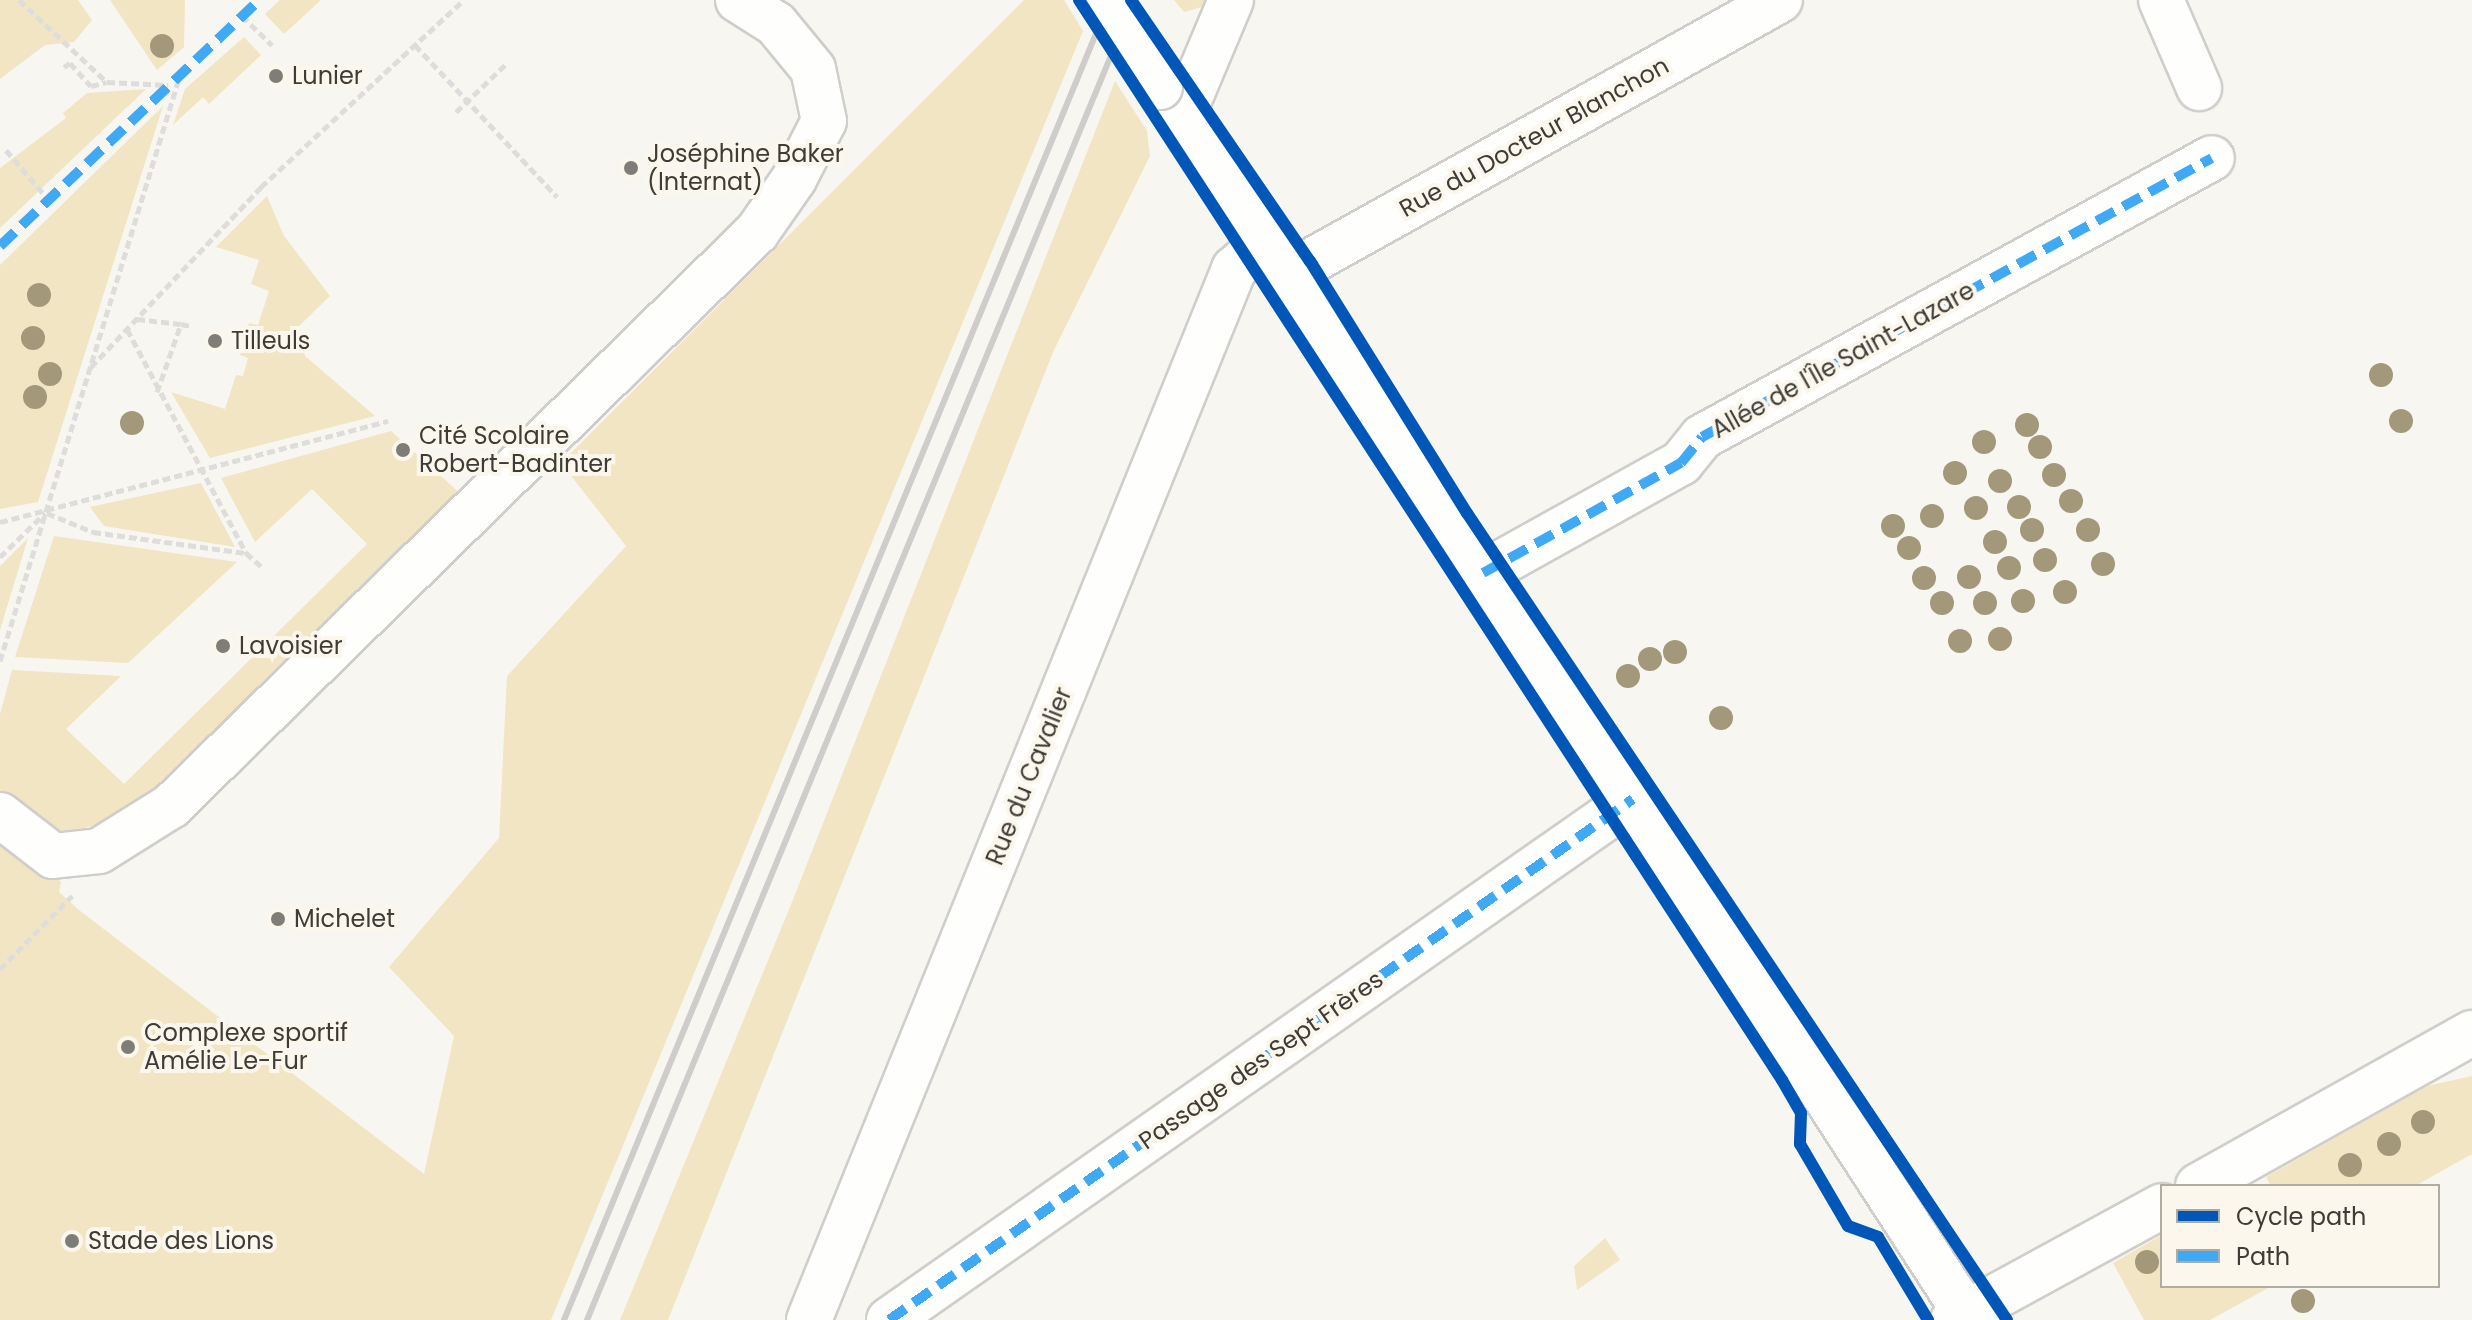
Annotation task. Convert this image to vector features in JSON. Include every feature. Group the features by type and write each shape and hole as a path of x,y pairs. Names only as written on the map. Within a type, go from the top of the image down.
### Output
{"street":[{"path":"0,815 53,856 99,851 171,806 757,232 794,179 824,121 813,69 776,24 738,0"},
{"path":"1105,0 1170,103 1276,258 1633,799 1963,1318 2160,1207"},
{"path":"1170,103 1231,0"},
{"name":"Rue du Docteur Blanchon","path":"1276,258 1780,0"},
{"path":"2161,0 2199,88"},
{"name":"Allée de l'Île Saint-Lazare","path":"1483,573 1681,463 1702,437 2212,158"},
{"name":"Rue du Cavalier","path":"809,1320 1234,269 1276,258"},
{"name":"Passage des Sept Frères","path":"889,1320 1633,799"},
{"path":"2202,1184 2472,1033"}],"path":[{"path":"19,0 107,82"},
{"path":"90,368 261,187 464,0"},
{"path":"242,16 272,45"},
{"path":"415,45 557,197"},
{"path":"64,67 70,63 91,86 107,82 168,85"},
{"path":"456,112 506,64"},
{"path":"0,661 181,72"},
{"path":"6,150 48,199"},
{"path":"137,319 191,326"},
{"path":"157,393 181,324"},
{"path":"127,329 157,393 246,553 262,567"},
{"path":"0,522 46,513 388,421"},
{"path":"46,513 93,532 246,553"},
{"path":"0,557 46,513"},
{"path":"0,969 69,901"}],"shaded area":[{"path":"0,0 78,0 92,20 74,42 45,45 0,79"},
{"path":"110,0 185,0 184,47 157,70"},
{"path":"280,0 321,0 284,34 265,14"},
{"path":"1024,0 1064,0 1083,31 551,1320 0,1320 0,830 61,882 59,892 79,910 424,1174 454,1036 389,967 499,838 507,676 626,546 561,463"},
{"path":"1174,0 1205,0 1202,7 1184,12"},
{"path":"244,37 261,55 209,104 203,97 173,125 185,89"},
{"path":"1115,81 1147,131 1150,156 1054,350 668,1320 620,1320 792,902"},
{"path":"146,89 0,228 0,168 66,118 63,113 87,93"},
{"path":"163,106 38,502 0,509 0,265"},
{"path":"267,196 284,236 330,296 298,327 305,356 375,416 210,458 171,392 225,409 236,375 243,376 248,358 240,355 249,323 258,325 269,291 251,284 259,260 216,247"},
{"path":"391,431 463,496 172,786 127,816 63,834 0,793 0,714 12,670 121,676 66,729 124,784 367,544 312,489 255,542 221,478"},
{"path":"201,483 235,547 104,526 90,507"},
{"path":"54,536 237,562 128,663 15,657"},
{"path":"28,538 0,630 0,566"},
{"path":"2472,1076 2472,1154 2419,1184 2270,1184 2266,1177 2427,1086"},
{"path":"2160,1236 2160,1288 2268,1288 2210,1320 2144,1320 2113,1263"},
{"path":"1605,1238 1620,1260 1577,1290 1574,1266"}],"railway":[{"path":"564,1320 1110,0"},
{"path":"587,1320 1134,0"}],"marked path":[{"path":"0,246 259,0"},
{"path":"1483,573 1681,463 1702,437 2212,158"},
{"path":"889,1320 1633,799"}],"cycle path":[{"path":"1079,0 1782,1080 1801,1113 1800,1144 1848,1226 1878,1237 1928,1320"},
{"path":"1131,0 1310,261 1467,513 2007,1320"}],"place":[{"name":"Lunier","path":"276,76"},
{"name":"Joséphine Baker (Internat)","path":"631,168"},
{"name":"Tilleuls","path":"215,341"},
{"name":"Cité Scolaire Robert-Badinter","path":"403,450"},
{"name":"Lavoisier","path":"223,646"},
{"name":"Michelet","path":"278,919"},
{"name":"Complexe sportif Amélie Le-Fur","path":"128,1047"},
{"name":"Stade des Lions","path":"72,1241"}]}
